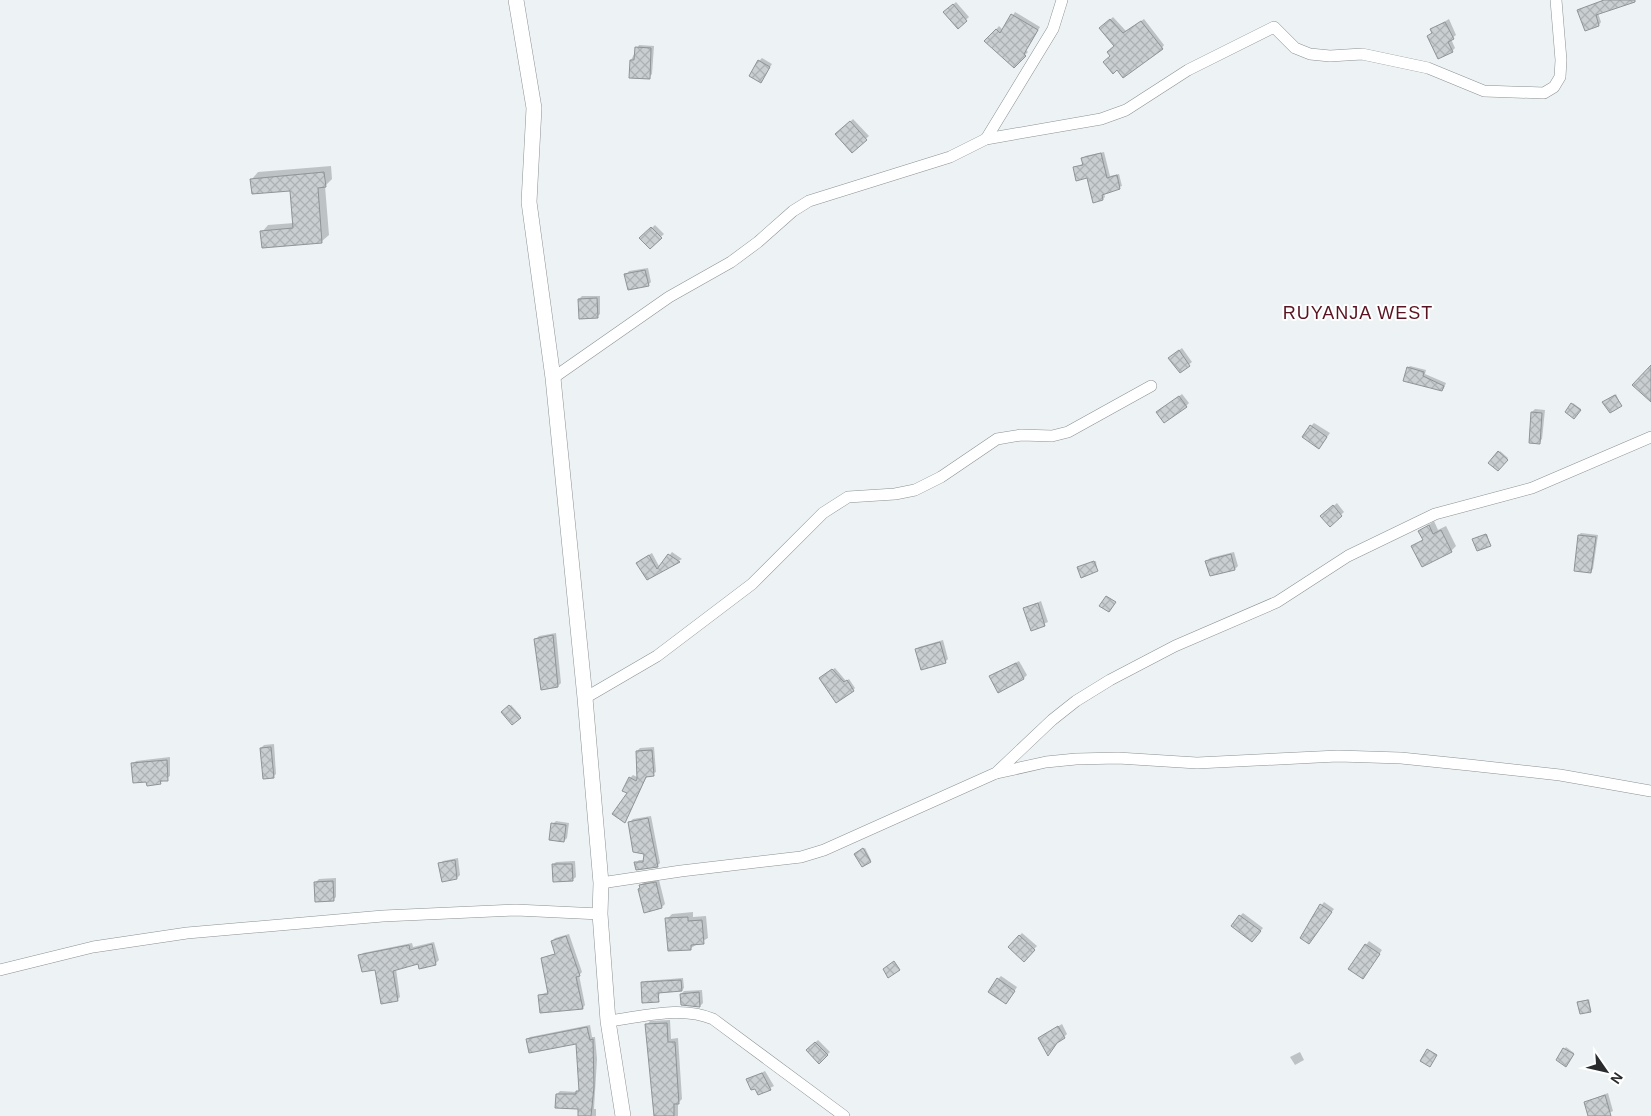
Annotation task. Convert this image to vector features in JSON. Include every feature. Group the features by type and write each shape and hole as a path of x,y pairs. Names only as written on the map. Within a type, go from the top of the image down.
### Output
{"main road":[{"path":"516,0 534,108 529,202 553,378 585,698 601,883 600,914 608,1021 623,1116"}],"street":[{"path":"986,139 1053,29 1062,0"},
{"path":"553,378 669,297 731,262 758,242 793,211 809,201 950,157 986,139 1101,119 1126,110 1188,70 1274,27 1295,48 1310,54 1330,56 1362,54 1428,68 1484,91 1544,94 1554,87 1560,77 1561,60 1556,0"},
{"path":"585,698 657,656 752,584 823,513 836,504 848,498 895,494 915,490 941,477 996,439 1021,435 1052,436 1068,432 1151,386"},
{"path":"996,773 1052,720 1110,680 1174,646 1277,602 1348,556 1435,514 1532,488 1651,437"},
{"path":"601,883 681,871 801,857 824,850 996,773 1046,762 1076,759 1118,758 1197,763 1338,756 1401,758 1568,776 1651,791"},
{"path":"0,970 93,947 187,933 383,916 507,910 600,914"},
{"path":"608,1021 685,1012 702,1014 775,1063 844,1116"}],"building":[{"path":"1604,0 1635,0 1635,2 1596,15 1599,26 1585,31 1577,10"},
{"path":"953,4 967,21 958,29 943,12"},
{"path":"1011,14 1038,30 1024,54 1026,56 1014,68 984,41 996,29 1000,33"},
{"path":"1110,19 1123,33 1141,21 1163,49 1123,78 1117,70 1113,74 1103,62 1110,56 1107,52 1114,46 1099,28"},
{"path":"1445,22 1454,39 1448,42 1453,52 1438,59 1427,36 1432,33 1430,29"},
{"path":"635,47 651,48 650,79 629,78 630,60 634,60"},
{"path":"758,60 770,67 761,83 749,76"},
{"path":"850,121 867,140 852,153 835,134"},
{"path":"1101,153 1107,178 1117,175 1120,189 1102,195 1103,200 1093,203 1087,178 1076,181 1073,167 1083,165 1081,158"},
{"path":"324,172 326,187 318,188 322,243 262,248 260,231 293,228 290,191 252,194 250,179"},
{"path":"651,227 662,238 650,249 639,238"},
{"path":"645,270 649,286 628,290 624,274"},
{"path":"597,298 598,318 579,319 578,299"},
{"path":"1179,350 1190,366 1180,373 1168,358"},
{"path":"1651,365 1651,402 1632,385"},
{"path":"1407,367 1424,372 1423,376 1444,386 1442,391 1403,381"},
{"path":"1615,395 1622,406 1610,413 1602,402"},
{"path":"1179,396 1187,407 1164,423 1156,412"},
{"path":"1571,403 1581,410 1574,419 1565,412"},
{"path":"1531,412 1542,413 1540,444 1529,443"},
{"path":"1310,425 1327,437 1319,449 1302,437"},
{"path":"1498,451 1508,460 1498,471 1488,463"},
{"path":"1333,505 1342,516 1330,527 1320,516"},
{"path":"1429,525 1433,534 1441,530 1452,552 1422,567 1411,546 1423,540 1418,531"},
{"path":"1486,534 1491,546 1477,551 1472,539"},
{"path":"1578,535 1596,537 1591,573 1574,571"},
{"path":"668,554 680,562 647,580 636,563 649,555 657,569"},
{"path":"1231,554 1235,570 1210,576 1205,561"},
{"path":"1094,561 1098,571 1081,578 1077,567"},
{"path":"1106,596 1116,602 1109,612 1099,606"},
{"path":"1038,603 1045,626 1031,631 1023,608"},
{"path":"553,635 558,687 541,690 534,639"},
{"path":"940,642 946,663 921,670 915,649"},
{"path":"1016,663 1024,679 998,693 989,676"},
{"path":"832,669 844,682 847,680 854,691 836,703 819,678"},
{"path":"509,705 521,718 512,725 501,712"},
{"path":"271,747 274,778 263,779 260,748"},
{"path":"652,750 654,776 646,777 625,823 612,814 627,793 622,791 629,777 636,781 637,779 636,751"},
{"path":"167,760 168,781 160,781 161,784 147,786 146,782 133,783 131,763"},
{"path":"648,818 658,867 636,870 634,862 643,862 644,854 633,852 628,822"},
{"path":"551,823 566,825 564,842 549,840"},
{"path":"863,848 871,862 862,867 854,854"},
{"path":"455,860 457,879 442,882 438,863"},
{"path":"552,864 572,864 573,881 553,882"},
{"path":"333,881 334,901 315,902 314,882"},
{"path":"656,882 662,908 644,913 638,889 640,888 639,885"},
{"path":"1320,904 1332,912 1309,944 1300,938"},
{"path":"1239,915 1261,931 1252,942 1231,926"},
{"path":"688,917 688,921 702,920 704,944 691,945 691,950 668,951 665,918"},
{"path":"1019,935 1035,950 1024,962 1008,947"},
{"path":"566,936 580,976 576,977 583,1009 540,1013 538,995 548,994 541,958 555,954 551,941"},
{"path":"432,944 436,965 419,969 418,964 393,971 398,1001 381,1004 375,970 362,972 358,955 409,945 410,950"},
{"path":"1365,944 1380,954 1363,979 1348,969"},
{"path":"894,961 900,970 888,978 883,969"},
{"path":"997,978 1015,991 1006,1004 988,992"},
{"path":"681,980 682,991 658,993 659,1002 642,1003 641,982"},
{"path":"699,992 700,1007 681,1005 680,994"},
{"path":"1588,1000 1591,1012 1580,1014 1577,1002"},
{"path":"667,1023 668,1042 675,1042 679,1104 674,1104 674,1116 654,1116 645,1024"},
{"path":"1058,1026 1065,1038 1057,1043 1048,1056 1038,1038"},
{"path":"587,1027 590,1040 593,1039 594,1087 591,1116 578,1116 578,1109 555,1108 556,1094 576,1094 576,1091 579,1091 576,1044 529,1053 526,1039"},
{"path":"815,1042 828,1055 819,1064 806,1050"},
{"path":"1563,1048 1574,1054 1566,1067 1556,1060"},
{"path":"1427,1049 1437,1055 1430,1067 1420,1061"},
{"path":"762,1073 771,1090 758,1095 755,1089 751,1090 746,1079"},
{"path":"1605,1095 1611,1116 1588,1116 1584,1102"}],"district":[{"name":"RUYANJA WEST","path":"1358,313"}]}
